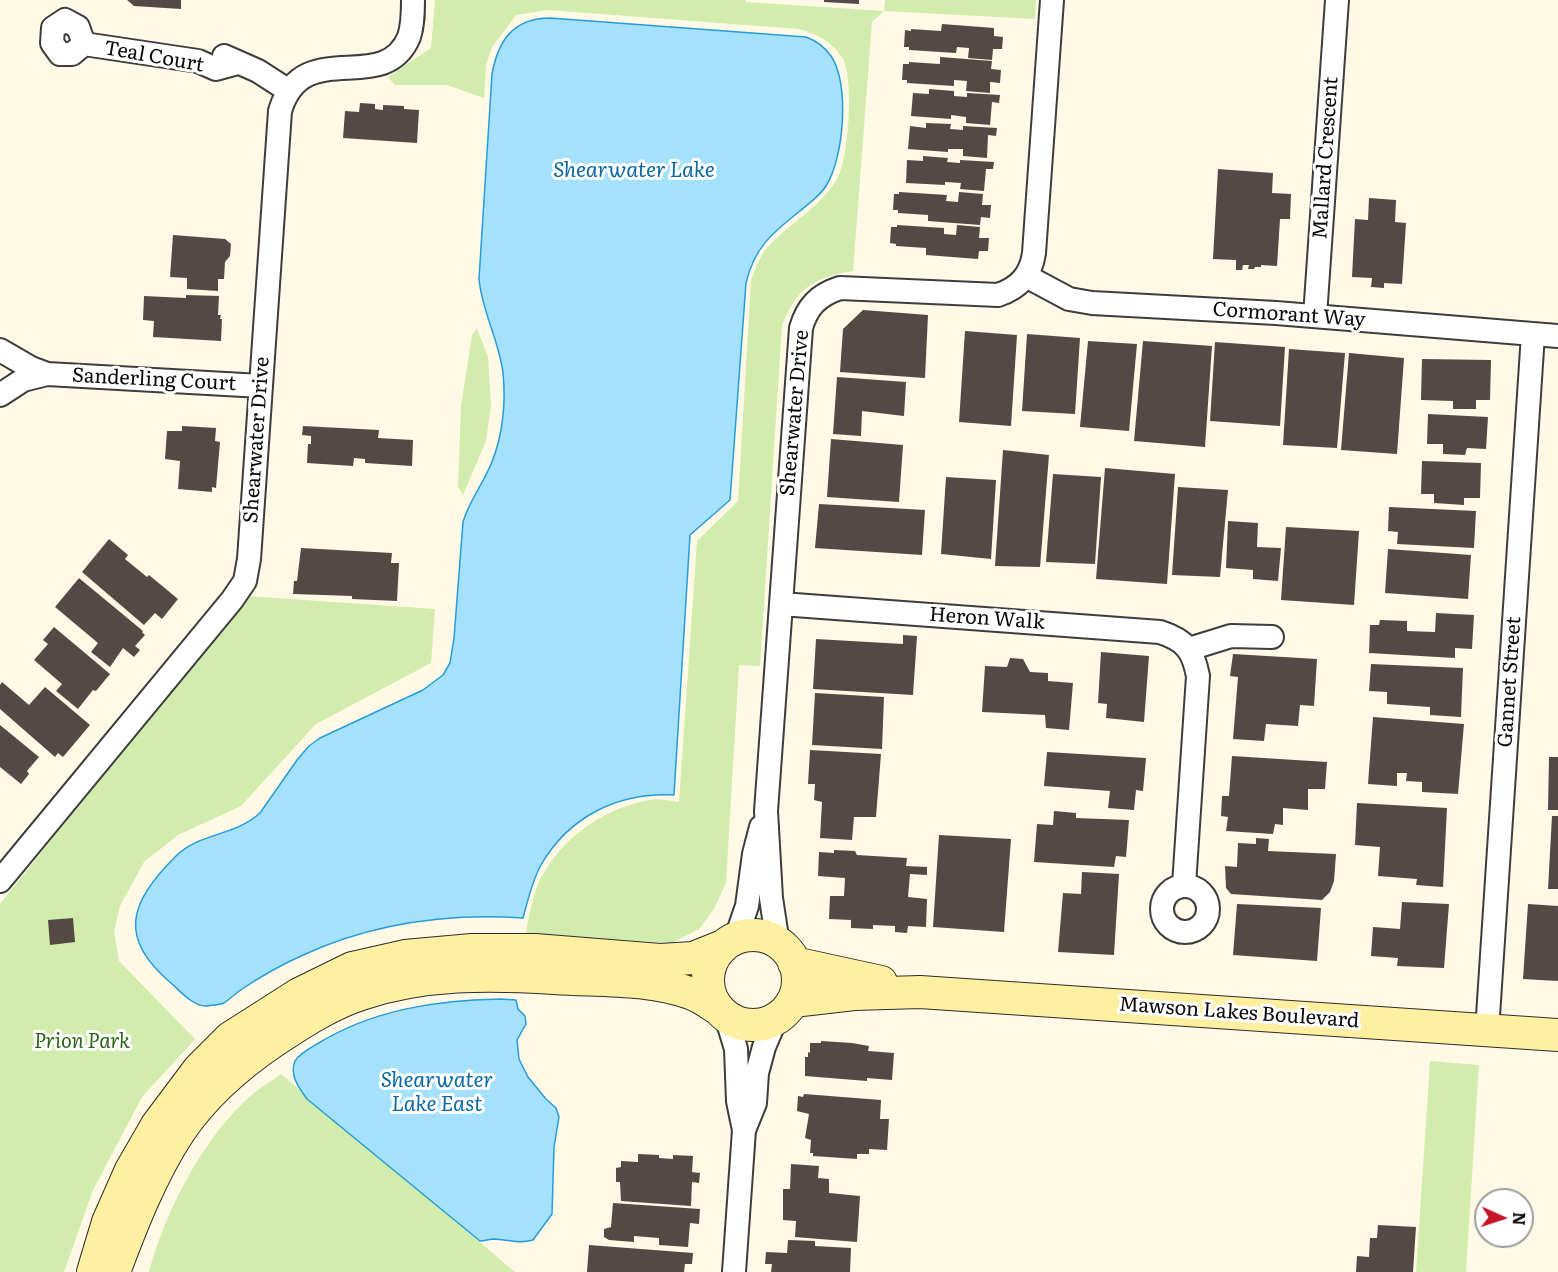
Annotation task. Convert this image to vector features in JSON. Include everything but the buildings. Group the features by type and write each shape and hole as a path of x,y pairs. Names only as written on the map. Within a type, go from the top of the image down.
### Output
{"street":[{"path":"289,90 313,72 324,69 373,66 397,55 409,35 413,0"},
{"path":"1026,276 1033,263 1034,253 1052,0"},
{"name":"Mallard Crescent","path":"1315,316 1337,0"},
{"name":"Teal Court","path":"84,44 198,61 216,69 238,63 258,71 289,90"},
{"name":"Shearwater Drive","path":"2,874 239,591 247,572 279,118 283,101 289,90"},
{"name":"Shearwater Drive","path":"786,953 771,898 766,812 800,334 805,315 810,306 823,294 840,288 998,295 1010,291 1026,276"},
{"name":"Cormorant Way","path":"1026,276 1069,299 1092,303 1315,316 1558,336"},
{"name":"Gannet Street","path":"1487,1030 1533,334"},
{"name":"Sanderling Court","path":"0,350 31,368 47,374"},
{"name":"Sanderling Court","path":"0,395 23,380 47,374 261,386"},
{"name":"Heron Walk","path":"781,604 1160,632 1174,637 1189,649"},
{"path":"1184,885 1198,676 1195,660 1189,649 1231,636 1272,637"},
{"name":"Shearwater Drive","path":"730,942 747,906 754,854 766,812"},
{"path":"93,1272 108,1222 130,1170 157,1125 199,1069 230,1038 299,994 352,968 405,956 472,950 535,950 660,960 693,958 730,942 756,935 774,941 786,953 798,977 796,991 764,1047 757,1073 755,1103 744,1130"},
{"path":"730,942 712,961 708,976 710,994 722,1012 736,1049 738,1101 744,1130 734,1272"},
{"name":"Mawson Lakes Boulevard","path":"786,953 920,992"},
{"path":"114,1272 154,1177 180,1132 218,1086 242,1063 310,1018 360,994 401,983 441,977 522,976 659,984 692,994 722,1012 733,1022 753,1026 770,1022 784,1010"},
{"name":"Mawson Lakes Boulevard","path":"784,1010 854,994 920,992 1558,1035"}],"green space":[{"path":"435,0 745,0 746,2 884,11 872,22 853,271 827,277 808,286 794,302 782,325 760,666 739,665 726,883 714,909 699,929 672,943 526,934 537,886 549,864 574,837 588,825 604,816 639,802 657,799 679,802 697,541 738,501 751,281 759,259 767,248 821,200 836,181 844,157 849,121 846,69 843,59 829,43 812,33 799,29 548,10 516,15 492,47 486,65 484,98 447,85 395,85 388,77 431,48"},
{"path":"885,0 1036,0 1035,19 884,11"},
{"path":"477,328 488,357 491,405 486,441 463,495 458,487 461,406 472,335"},
{"name":"Prion Park","path":"246,596 435,609 431,663 316,724 241,806 178,835 144,862 120,906 114,931 119,961 195,1039 142,1097 93,1190 64,1272 0,1272 0,904"},
{"path":"1430,1061 1479,1065 1466,1272 1416,1272"},
{"path":"281,1074 515,1272 149,1272 164,1227 198,1159 227,1120 243,1103"}],"water":[{"name":"Shearwater Lake","path":"550,18 806,37 826,49 837,68 841,84 843,102 841,140 826,186 766,242 754,260 746,283 730,500 690,535 674,795 654,795 615,803 597,810 566,833 541,865 523,918 438,919 355,935 286,963 224,1003 201,1005 179,991 154,967 143,951 137,936 136,920 148,889 160,873 186,848 250,821 260,813 309,746 320,738 423,690 443,675 450,663 463,522 495,453 504,407 501,361 483,303 479,279 492,74 498,51 509,34 526,22"},
{"name":"Shearwater Lake East","path":"500,999 516,1000 518,1009 525,1016 526,1024 517,1040 519,1059 528,1077 556,1108 559,1117 554,1147 552,1214 533,1240 523,1242 494,1239 480,1241 307,1099 293,1071 295,1061 305,1051 338,1032 382,1015 428,1005"}]}
